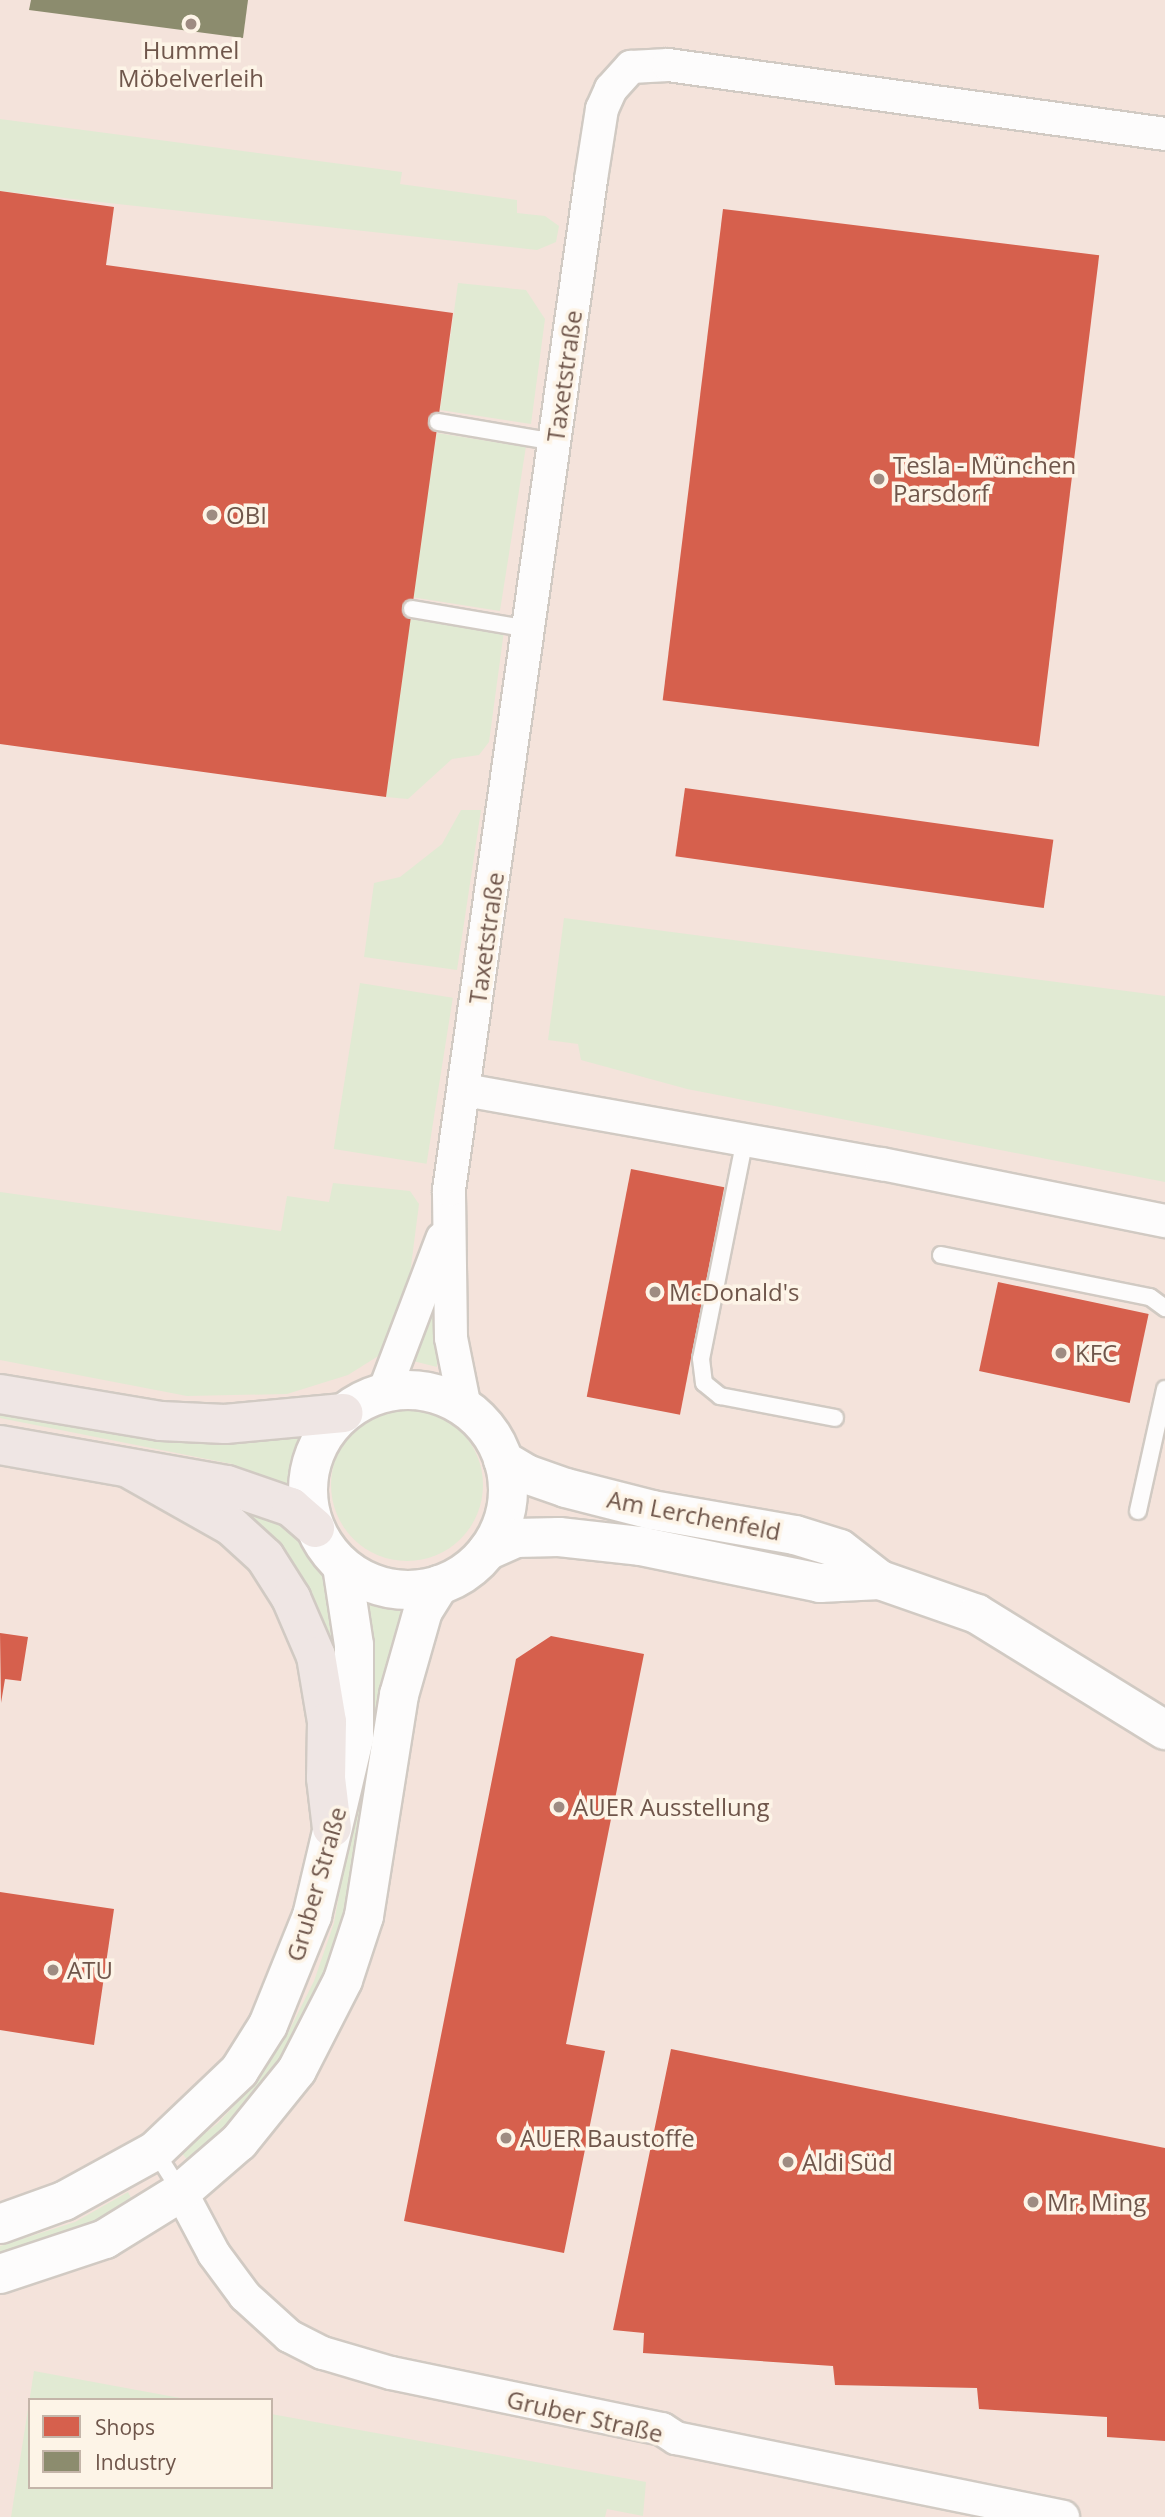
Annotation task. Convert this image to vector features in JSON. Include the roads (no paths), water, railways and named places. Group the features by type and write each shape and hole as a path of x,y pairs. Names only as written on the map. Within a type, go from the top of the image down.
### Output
{"highway":[{"path":"0,1395 161,1421 225,1424 344,1413"},
{"path":"0,1445 227,1485 291,1507 315,1528"},
{"path":"128,1468 231,1527 265,1557 291,1598 316,1656 327,1722 326,1777 332,1828"}],"street":[{"name":"Taxetstraße","path":"465,1408 454,1367 447,1228 601,109 611,89 631,67 668,65 1165,134"},
{"path":"465,1090 745,1139 1165,1221"},
{"name":"Taxetstraße","path":"384,1392 447,1228"},
{"name":"Am Lerchenfeld","path":"487,1551 504,1517 508,1498 503,1460 488,1430 465,1408 418,1390 384,1392 344,1413 313,1457 307,1493 315,1528 342,1566 388,1588 439,1585 465,1571 487,1551 516,1538 567,1538 640,1546 820,1583 880,1580"},
{"name":"Am Lerchenfeld","path":"503,1460 526,1474 566,1488 652,1510 795,1535 840,1549 880,1580 977,1614 1165,1730"},
{"name":"Gruber Straße","path":"0,2224 64,2201 155,2151 239,2071 268,2025 312,1916 354,1738 356,1683 342,1566"},
{"name":"Gruber Straße","path":"0,2274 104,2239 181,2192 215,2165 269,2109 321,2030 343,1980 375,1861 399,1695 423,1611 439,1585"},
{"name":"Gruber Straße","path":"181,2192 214,2254 244,2296 289,2336 323,2353 391,2373 662,2429 676,2438 1063,2517"}],"lane":[{"path":"438,422 555,442"},
{"path":"412,609 529,629"},
{"path":"745,1139 701,1359 704,1383 720,1396 835,1418"},
{"path":"941,1255 1150,1297 1165,1308"},
{"path":"1138,1511 1165,1389"},
{"path":"155,2151 181,2192"}],"place":[{"name":"Hummel Möbelverleih","path":"191,24"},
{"name":"Tesla - München Parsdorf","path":"879,479"},
{"name":"OBI","path":"212,515"},
{"name":"McDonald's","path":"655,1292"},
{"name":"KFC","path":"1061,1353"},
{"name":"AUER Ausstellung","path":"559,1807"},
{"name":"ATU","path":"53,1970"},
{"name":"AUER Baustoffe","path":"506,2138"},
{"name":"Aldi Süd","path":"788,2162"},
{"name":"Mr. Ming","path":"1033,2202"}]}
